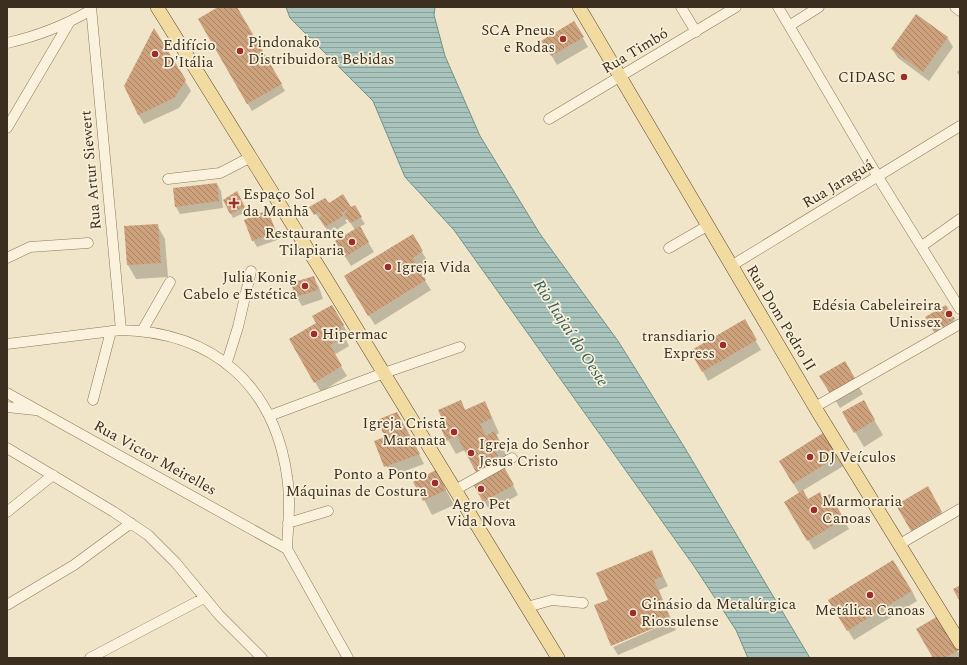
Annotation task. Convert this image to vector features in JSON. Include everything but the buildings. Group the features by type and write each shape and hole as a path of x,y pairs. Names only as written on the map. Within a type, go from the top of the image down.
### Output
{"main road":[{"path":"157,7 384,373 558,658"},
{"name":"Rua Dom Pedro II","path":"580,7 620,78 815,407 960,643"}],"street":[{"path":"681,7 696,32"},
{"name":"Rua Timbó","path":"549,119 620,78 736,7"},
{"path":"778,7 878,178 922,246 960,309"},
{"path":"789,26 819,7"},
{"path":"955,7 960,11"},
{"path":"7,43 49,32 69,23 91,8"},
{"name":"Rua Artur Siewert","path":"91,8 116,331 93,400"},
{"path":"7,128 69,23"},
{"name":"Rua Jaraguá","path":"731,266 878,178 960,126"},
{"path":"168,179 220,173 250,157"},
{"path":"922,246 960,219"},
{"path":"669,248 707,226"},
{"path":"7,258 30,247 88,243"},
{"path":"227,362 238,327 251,271"},
{"path":"142,331 170,282"},
{"path":"815,407 960,324"},
{"path":"7,344 116,331 142,331 172,337 192,344 227,362 257,395 269,416 284,458 288,478 287,549 348,658"},
{"path":"269,416 384,373 460,347"},
{"name":"Rua Victor Meirelles","path":"7,393 40,410 287,549"},
{"path":"7,407 40,410"},
{"path":"7,448 131,523 163,548 219,615 262,658"},
{"path":"455,490 512,458"},
{"path":"7,512 53,475"},
{"path":"900,544 960,509"},
{"path":"288,523 328,511"},
{"path":"7,604 91,554 131,523"},
{"path":"90,658 204,598"},
{"path":"527,607 552,600 583,603"}],"water":[{"name":"Rio Itajaí do Oeste","path":"286,7 435,7 434,15 445,56 480,136 540,234 618,341 683,445 810,658 748,658 736,630 694,566 454,230 405,177 373,101 290,18"}],"place":[{"name":"SCA Pneus e Rodas","path":"563,39"},
{"name":"Pindonako Distribuidora Bebidas","path":"240,51"},
{"name":"Edifício D'Itália","path":"155,54"},
{"name":"CIDASC","path":"904,77"},
{"name":"Espaço Sol da Manhã","path":"234,203"},
{"name":"Restaurante Tilapiaria","path":"352,242"},
{"name":"Igreja Vida","path":"388,267"},
{"name":"Julia Konig Cabelo e Estética","path":"305,286"},
{"name":"Edésia Cabeleireira Unissex","path":"949,314"},
{"name":"Hipermac","path":"314,334"},
{"name":"transdiario Express","path":"723,345"},
{"name":"Igreja Cristã Maranata","path":"454,432"},
{"name":"Igreja do Senhor Jesus Cristo","path":"471,453"},
{"name":"DJ Veículos","path":"810,457"},
{"name":"Ponto a Ponto Máquinas de Costura","path":"435,483"},
{"name":"Agro Pet Vida Nova","path":"481,489"},
{"name":"Marmoraria Canoas","path":"814,510"},
{"name":"Metálica Canoas","path":"870,595"},
{"name":"Ginásio da Metalúrgica Riossulense","path":"633,613"}]}
